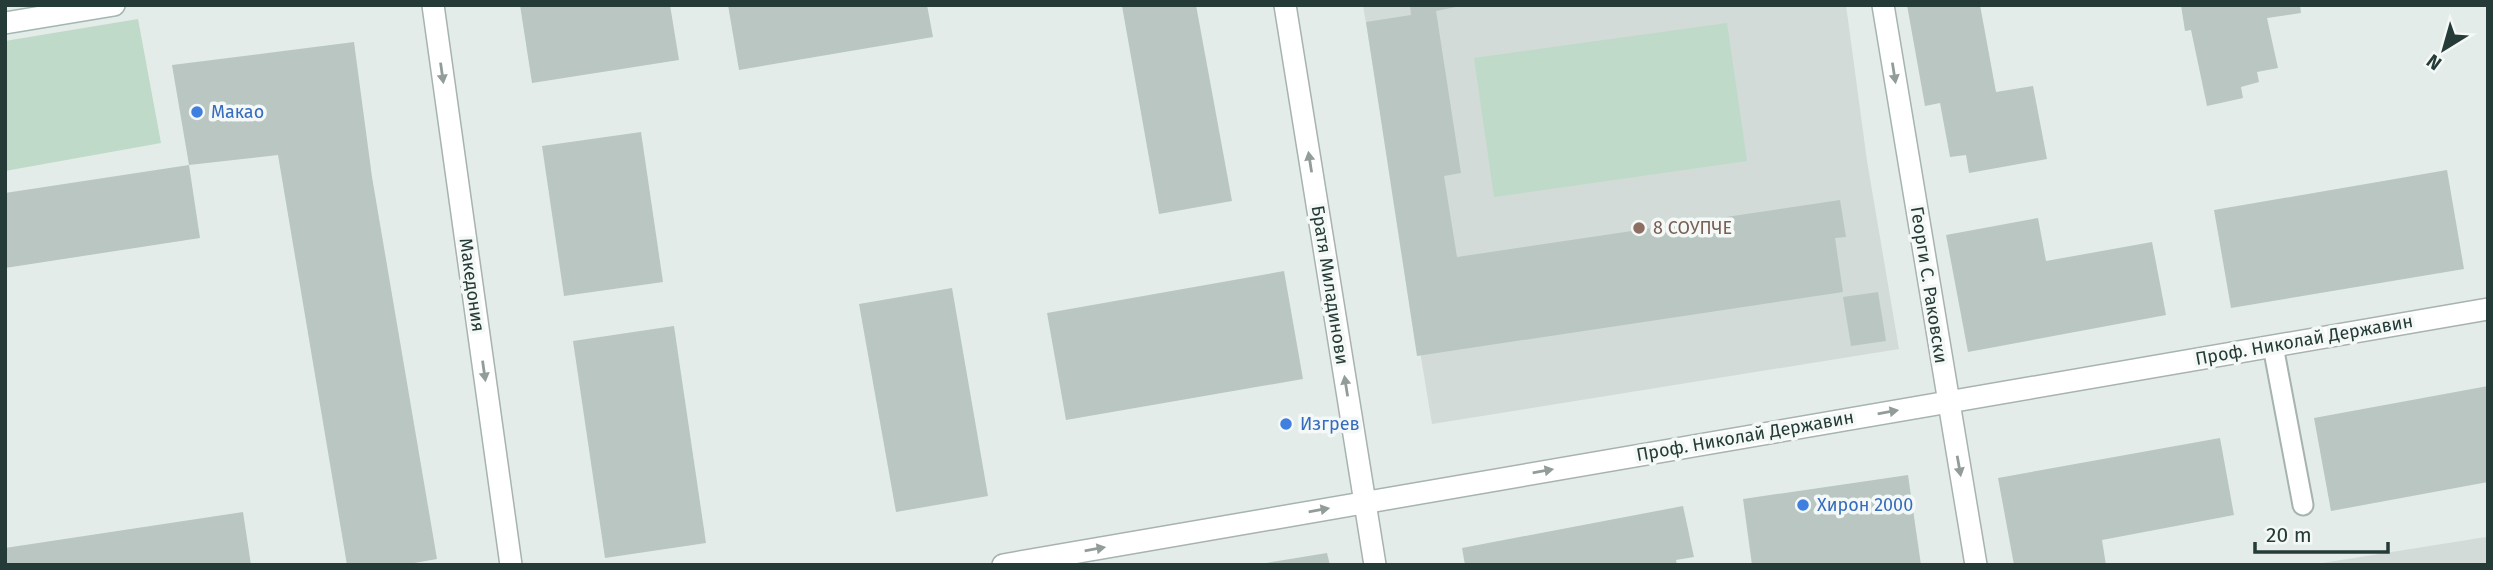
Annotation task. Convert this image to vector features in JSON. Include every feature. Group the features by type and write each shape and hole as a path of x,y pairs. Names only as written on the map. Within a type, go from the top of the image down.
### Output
{"street":[{"path":"5,23 114,5"},
{"name":"Македония","path":"433,5 511,565"},
{"name":"Братя Миладинови","path":"1284,5 1375,565"},
{"name":"Георги С. Раковски","path":"1883,5 1976,565"},
{"name":"Проф. Николай Державин","path":"1003,565 2488,309"}],"lane":[{"path":"2273,346 2303,505"}],"shaded area":[{"name":"8 СОУПЧЕ","path":"1363,5 1846,5 1867,161 1899,349 1432,424"},
{"path":"2486,537 2488,565 2310,565"}],"green space":[{"path":"138,19 161,143 5,171 5,41"},
{"path":"1727,23 1747,161 1494,197 1474,58"}],"building":[{"path":"520,5 670,5 679,60 532,83"},
{"path":"728,5 927,5 933,37 739,70"},
{"path":"1196,5 1232,201 1159,214 1122,6"},
{"path":"1410,5 1466,5 1436,11 1461,173 1444,176 1457,257 1840,200 1846,237 1835,238 1843,292 1417,356 1366,22 1411,15"},
{"path":"1907,5 1980,5 1996,92 2033,86 2047,159 1969,173 1966,155 1950,157 1940,103 1925,106"},
{"path":"2181,5 2300,5 2301,13 2267,18 2278,68 2257,72 2259,82 2241,87 2243,98 2207,106 2191,30 2185,31"},
{"path":"354,42 372,177 437,559 403,565 347,565 278,155 189,165 172,65"},
{"path":"641,132 663,282 564,296 542,146"},
{"path":"189,165 200,238 5,268 5,193"},
{"path":"2447,170 2464,269 2231,308 2214,210"},
{"path":"2038,218 2046,261 2152,242 2166,315 1968,352 1946,235"},
{"path":"1284,271 1303,379 1066,420 1047,313"},
{"path":"952,288 988,496 896,512 859,304"},
{"path":"1878,292 1886,341 1851,346 1843,297"},
{"path":"674,326 706,543 605,558 573,341"},
{"path":"2488,386 2488,482 2331,511 2314,418"},
{"path":"2220,438 2234,515 2102,540 2106,565 2014,565 1998,478"},
{"path":"1908,475 1921,565 1752,565 1743,499"},
{"path":"1683,506 1694,557 1676,560 1677,565 1465,565 1462,548"},
{"path":"243,512 251,565 5,565 5,548"},
{"path":"1327,553 1330,565 1266,565 1266,563"}],"place":[{"name":"Макао","path":"197,112"},
{"name":"8 СОУПЧЕ","path":"1639,228"},
{"name":"Изгрев","path":"1286,424"},
{"name":"Хирон 2000","path":"1803,505"}]}
